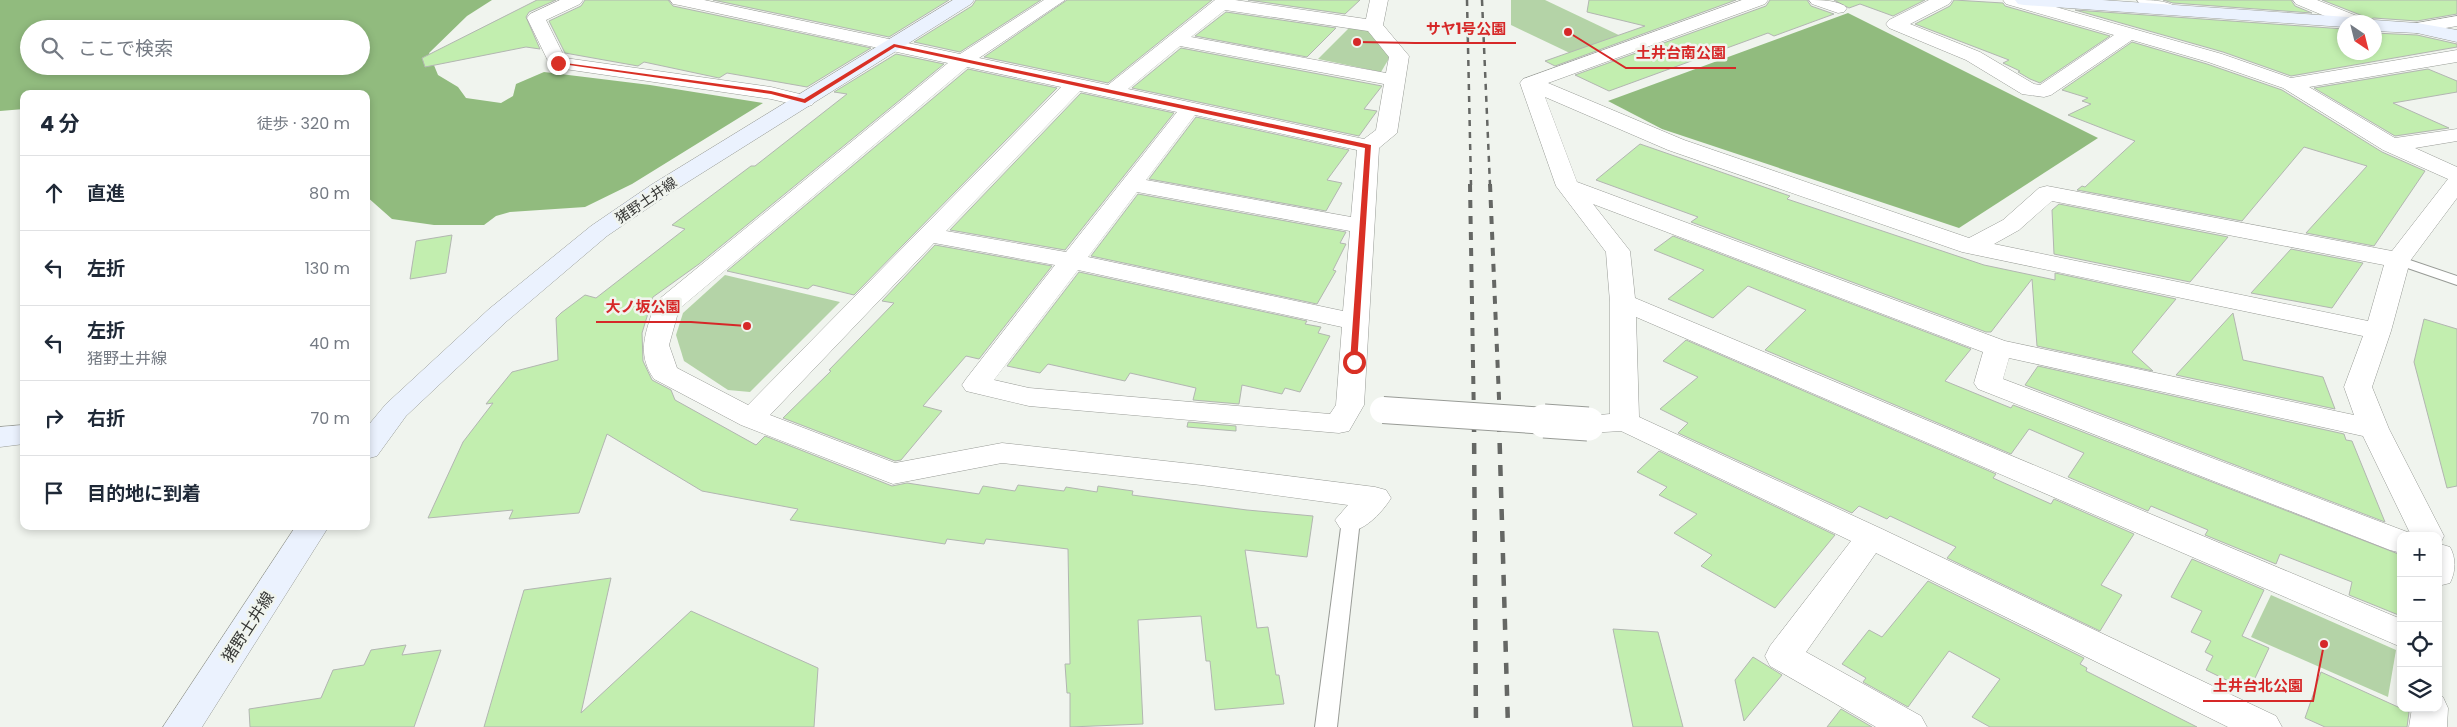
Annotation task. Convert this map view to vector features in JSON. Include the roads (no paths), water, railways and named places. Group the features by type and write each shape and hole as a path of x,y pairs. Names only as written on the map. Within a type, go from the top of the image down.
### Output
{"main road":[{"name":"猪野土井線","path":"370,444 396,410 498,315 599,231 659,190 965,0"},
{"path":"2024,0 2337,21"},
{"path":"2382,25 2417,28 2457,36"},
{"path":"370,411 396,410"},
{"path":"0,437 20,434"},
{"name":"猪野土井線","path":"182,727 310,530"}],"street":[{"path":"574,0 536,18 558,63 771,93 805,101"},
{"path":"679,0 1368,146 1386,133 1399,56 1374,26 1224,2 1113,91"},
{"path":"1056,0 963,60 667,306 656,345 664,373 751,418 893,474 1002,453 1201,475 1375,498 1351,520"},
{"path":"1374,26 1379,0"},
{"path":"1530,83 1759,0"},
{"path":"1818,0 1838,8"},
{"path":"1942,0 1895,24 1973,56 2028,90 2044,91 2128,34"},
{"path":"2012,0 2214,58 2290,84 2391,145 2457,175"},
{"path":"2146,0 2169,9"},
{"path":"2302,0 2339,15"},
{"path":"2417,28 2457,21"},
{"path":"1177,40 1395,80"},
{"path":"2290,84 2457,56"},
{"path":"1530,83 1567,186 1618,251 1623,302 1625,422"},
{"path":"1530,83 1676,146 1971,247 2378,332"},
{"path":"751,418 1075,84"},
{"path":"1190,108 976,385 1029,397 1339,424 1350,405 1364,226 1368,146"},
{"path":"2391,145 2457,135"},
{"path":"2424,532 2374,429 2358,387 2378,332 2398,260 2457,183"},
{"path":"1131,184 1364,226"},
{"path":"1567,186 1998,348 2374,429"},
{"path":"1971,247 2011,225 2047,193 2398,260"},
{"path":"929,235 1072,261 1357,322"},
{"path":"1623,302 2397,632"},
{"path":"1998,348 1988,383 2397,540"},
{"path":"1350,405 1383,410 1588,424 1625,422 2263,727"},
{"path":"1871,538 1783,656 1908,727"},
{"path":"2428,727 2430,712"}],"lane":[{"path":"2398,260 2457,281"},
{"path":"1326,727 1351,520"}],"railway":[{"path":"1467,0 1471,185"},
{"path":"1482,0 1490,185"},
{"path":"1470,184 1474,422"},
{"path":"1490,184 1500,422"},
{"path":"1474,421 1476,727"},
{"path":"1499,421 1508,727"}],"place":[{"name":"土井台南公園","path":"1568,32"},
{"name":"サヤ1号公園","path":"1357,42"},
{"name":"大ノ坂公園","path":"747,326"},
{"name":"土井台北公園","path":"2324,644"}]}
